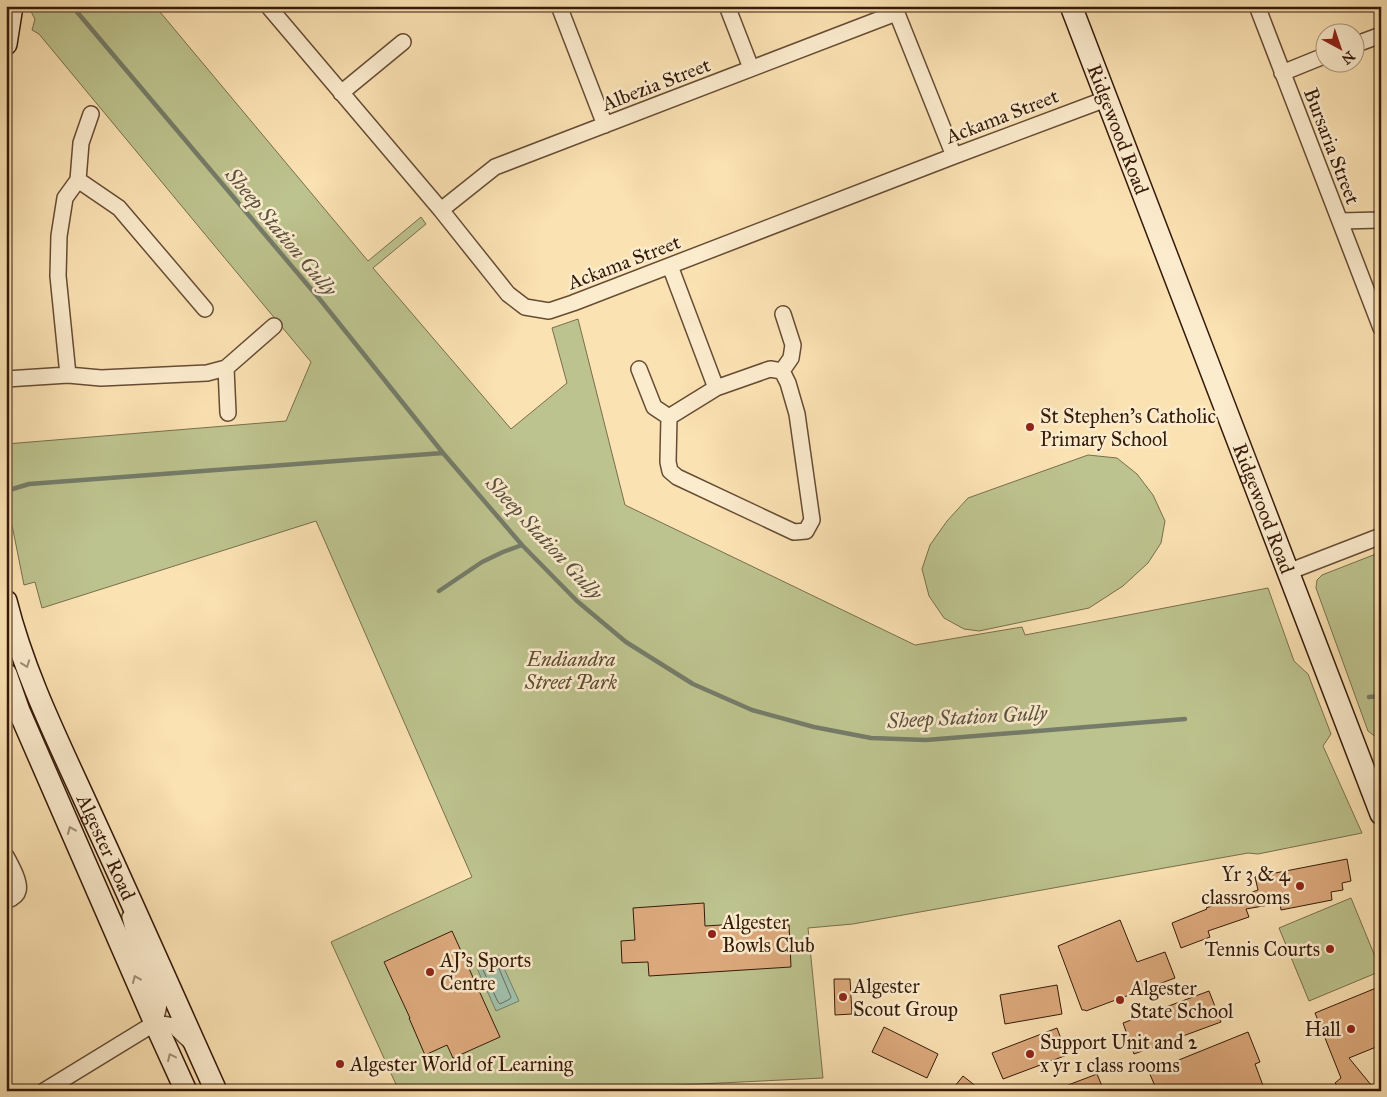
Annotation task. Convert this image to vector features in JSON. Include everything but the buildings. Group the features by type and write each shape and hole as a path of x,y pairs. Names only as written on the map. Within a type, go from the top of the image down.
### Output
{"main road":[{"path":"7,33 12,6"},
{"name":"Ridgewood Road","path":"1071,6 1381,814"},
{"name":"Algester Road","path":"6,601 38,698 216,1091"},
{"name":"Algester Road","path":"6,674 19,711 186,1091"}],"street":[{"name":"Ackama Street","path":"268,6 440,210 508,294 525,307 549,311 1106,99"},
{"path":"559,6 605,125"},
{"path":"727,6 751,68"},
{"name":"Bursaria Street","path":"1257,6 1381,328"},
{"path":"895,10 954,156"},
{"name":"Albezia Street","path":"440,210 495,166 605,125 895,10"},
{"path":"1364,41 1381,35"},
{"path":"341,93 403,42"},
{"path":"1282,73 1314,60"},
{"path":"68,375 58,276 59,236 66,198 78,180 81,143 91,114"},
{"path":"78,180 119,208 205,310"},
{"path":"1340,221 1381,220"},
{"path":"670,266 716,388"},
{"path":"782,371 791,358 793,345 783,314"},
{"path":"6,379 68,375 101,378 207,373 226,368 274,326"},
{"path":"226,368 228,413"},
{"path":"639,369 654,407 669,417"},
{"path":"669,417 716,388 770,369 782,371"},
{"path":"669,417 668,462 670,471 677,477 794,532 806,531 812,520 797,414 788,383 782,371"},
{"path":"1288,572 1381,536"},
{"path":"6,856 19,883 18,891 6,901"},
{"path":"118,872 138,945 161,995 155,1023"},
{"path":"44,1091 155,1023 174,1026 196,1048"}],"green space":[{"name":"Endiandra Street Park","path":"30,6 155,6 368,261 421,217 426,224 373,268 511,429 567,383 552,328 578,319 625,505 915,645 1022,627 1025,635 1268,588 1294,661 1308,674 1331,734 1323,746 1362,833 1258,854 1248,853 853,924 808,928 823,1078 557,1091 399,1091 331,942 472,877 316,521 42,608 35,582 24,585 12,525 6,517 6,444 286,421 311,362 39,34 32,30 35,19"},
{"path":"1088,455 1117,458 1137,474 1153,495 1165,521 1161,543 1148,563 1123,586 1089,608 979,631 964,629 944,618 929,596 922,569 930,545 947,521 968,498"},
{"path":"1381,552 1381,741 1368,731 1316,588 1317,580 1322,575"},
{"name":"Tennis Courts","path":"1351,898 1381,971 1309,1001 1279,928"}],"water":[{"path":"498,955 519,1001 496,1011 476,966"}],"waterway":[{"name":"Sheep Station Gully","path":"72,6 322,302 443,453 522,545 577,601 626,642 693,684 752,710 814,727 871,738 926,740 1185,719"},
{"path":"6,491 29,484 443,453"},
{"path":"439,591 482,562 522,545"},
{"name":"Sheep Station Gully","path":"1369,697 1381,696"}],"place":[{"name":"St Stephen's Catholic Primary School","path":"1030,427"},
{"name":"Yr 3 & 4 classrooms","path":"1300,886"},
{"name":"Algester Bowls Club","path":"712,934"},
{"name":"Tennis Courts","path":"1330,949"},
{"name":"AJ's Sports Centre","path":"430,972"},
{"name":"Algester Scout Group","path":"843,997"},
{"name":"Algester State School","path":"1120,1000"},
{"name":"Hall","path":"1351,1029"},
{"name":"Support Unit and 2 x yr 1 class rooms","path":"1030,1054"},
{"name":"Algester World of Learning","path":"340,1064"}]}
